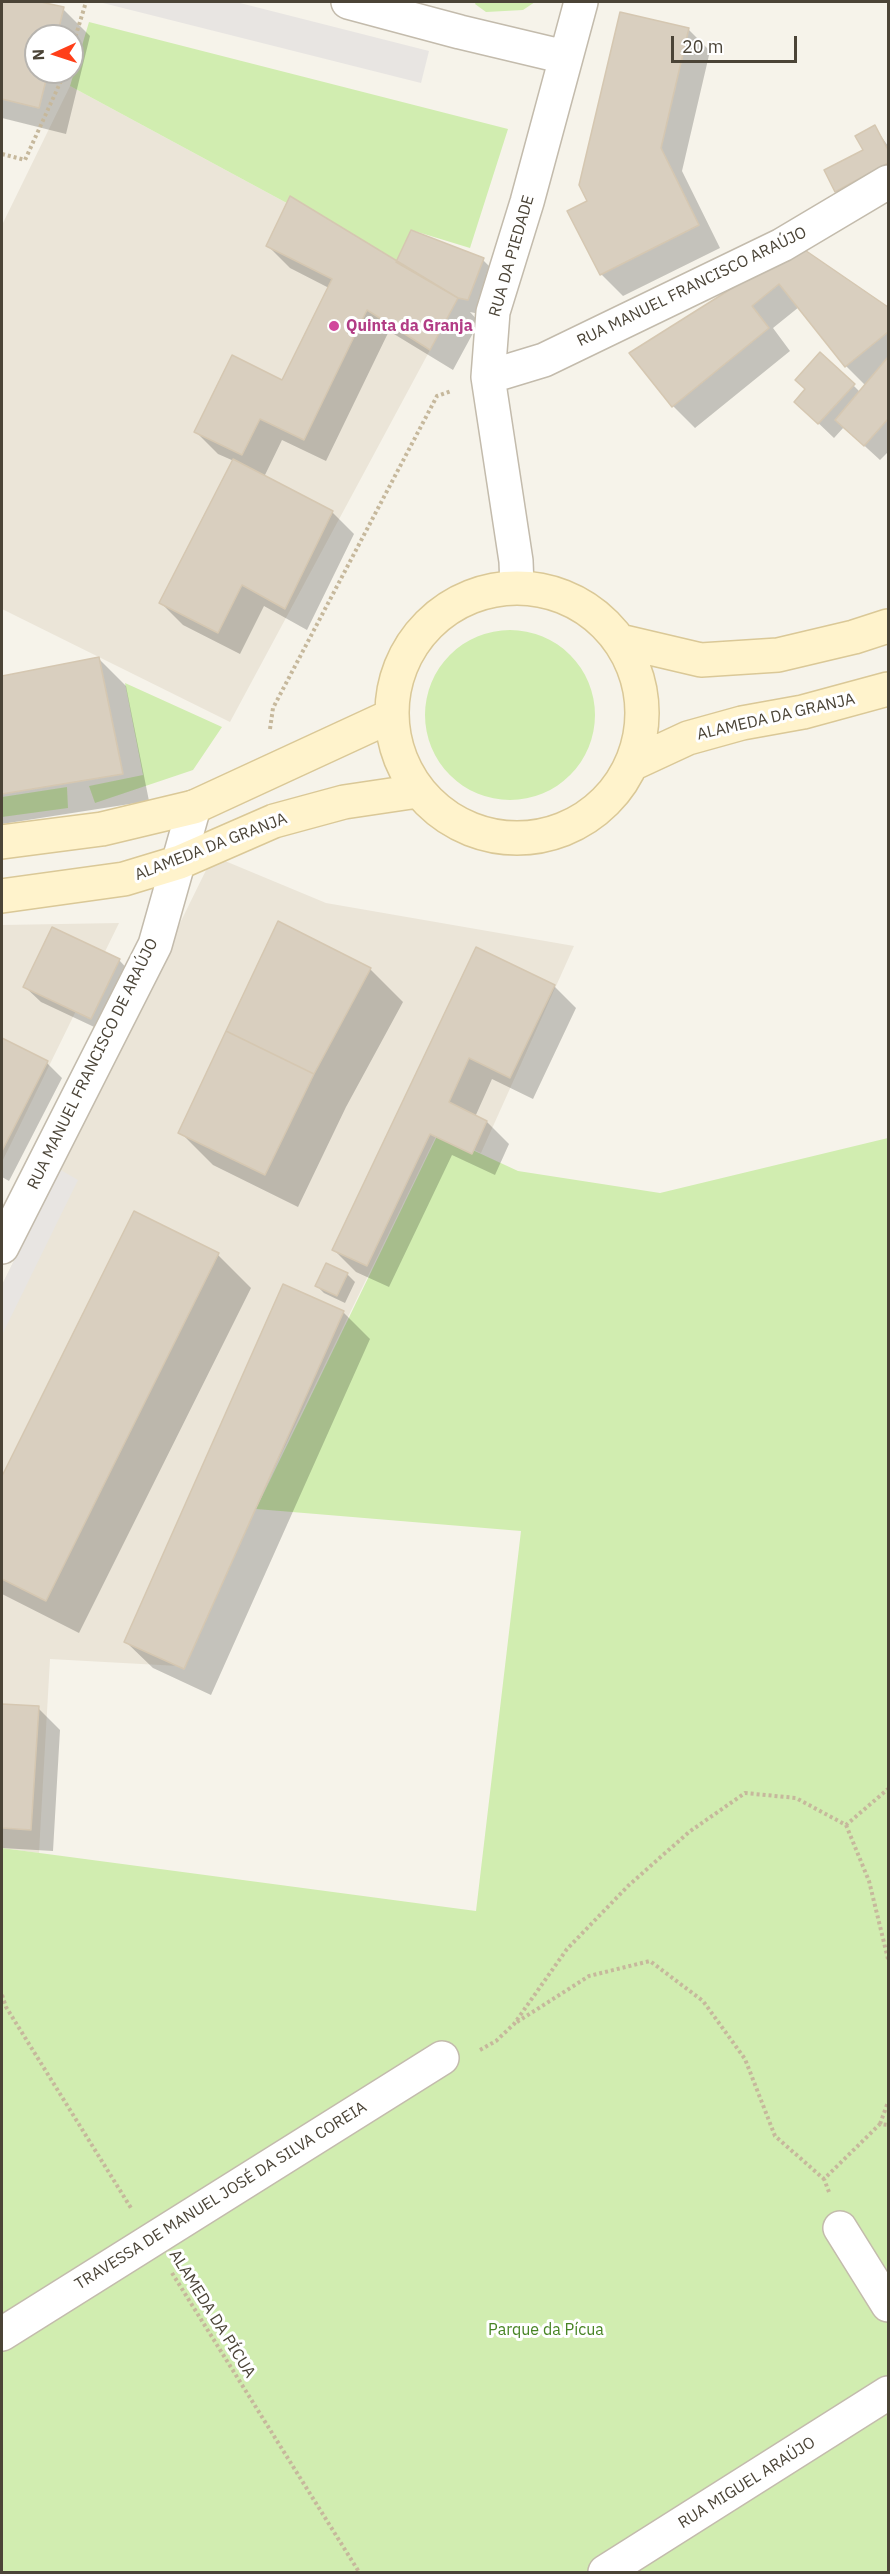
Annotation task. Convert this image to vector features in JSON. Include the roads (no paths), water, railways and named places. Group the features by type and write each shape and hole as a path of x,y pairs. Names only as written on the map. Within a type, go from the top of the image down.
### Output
{"street":[{"path":"348,2 565,57"},
{"name":"RUA DA PIEDADE","path":"517,587 516,561 488,377 494,312 527,202 581,2"},
{"name":"RUA MANUEL FRANCISCO ARAÚJO","path":"488,377 544,360 772,250 888,182"},
{"path":"517,587 557,593 592,611 620,641 638,680 643,722 632,764 608,800 574,826 533,838 490,836 451,820 418,791 399,756 391,716 397,677 414,640 442,612 477,593 517,587"},
{"path":"620,641 701,660 778,655 854,637 888,626"},
{"name":"ALAMEDA DA GRANJA","path":"632,764 688,738 742,723 803,712 888,688"},
{"path":"2,842 102,828 194,807 391,716"},
{"name":"ALAMEDA DA GRANJA","path":"2,896 124,879 180,862 274,821 344,802 418,791"},
{"name":"RUA MANUEL FRANCISCO DE ARAÚJO","path":"2,1247 154,945 180,862 194,807"},
{"name":"TRAVESSA DE MANUEL JOSÉ DA SILVA COREIA","path":"2,2334 442,2058"},
{"path":"840,2228 888,2305"},
{"name":"RUA MIGUEL ARAÚJO","path":"605,2572 888,2393"}],"place":[{"name":"Quinta da Granja","path":"334,326"}],"park label":[{"name":"Parque da Pícua","path":"546,2330"}]}
